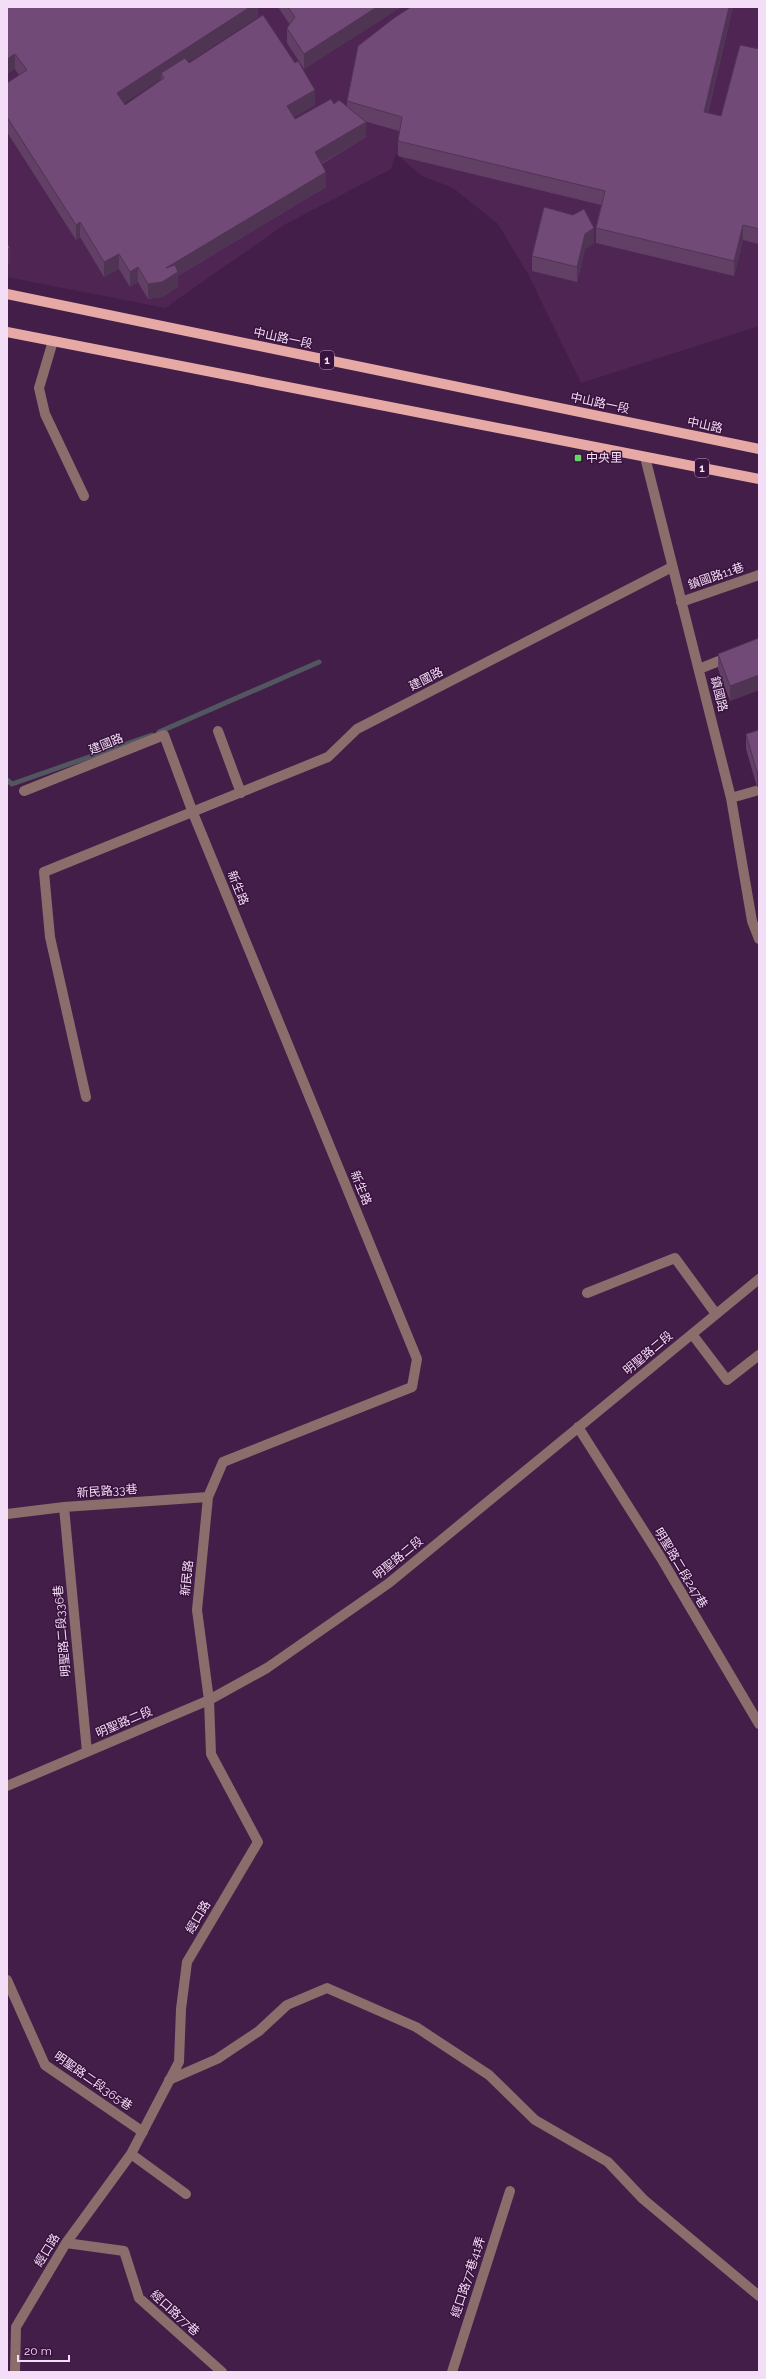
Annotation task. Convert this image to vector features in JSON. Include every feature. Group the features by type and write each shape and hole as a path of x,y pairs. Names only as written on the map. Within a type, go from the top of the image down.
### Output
{"main road":[{"name":"中山路一段","path":"7,294 647,426"},
{"name":"1","path":"7,332 759,479"},
{"name":"中山路","path":"647,426 759,449"}],"street":[{"path":"53,341 39,388 45,414 84,496"},
{"name":"鎮國路","path":"645,457 731,798 752,921 759,939"},
{"name":"建國路","path":"86,1098 50,937 44,872 193,813 328,757 358,729 672,567"},
{"name":"鎮國路11巷","path":"681,602 759,575"},
{"path":"699,669 739,653"},
{"path":"218,731 241,793"},
{"name":"建國路","path":"24,791 164,735 193,813"},
{"path":"731,798 759,790"},
{"name":"新生路","path":"193,813 417,1359 412,1387 223,1462"},
{"path":"587,1293 675,1258 716,1314"},
{"name":"明聖路二段","path":"7,1786 209,1700 267,1668 389,1583 759,1279"},
{"path":"692,1334 727,1380 759,1356"},
{"name":"明聖路二段247巷","path":"578,1427 661,1558 759,1724"},
{"name":"新民路","path":"209,1700 197,1610 208,1497 223,1462"},
{"name":"新民路33巷","path":"7,1514 64,1507 208,1497"},
{"name":"明聖路二段336巷","path":"64,1507 87,1752"},
{"name":"經口路","path":"15,2372 16,2327 66,2243 131,2154 170,2080 178,2062 181,2009 187,1962 258,1842 210,1754 209,1700"},
{"name":"明聖路二段365巷","path":"7,1980 45,2065 143,2132"},
{"path":"170,2080 217,2059 259,2031 287,2005 327,1988 416,2027 489,2076 535,2120 608,2162 644,2199 759,2296"},
{"path":"131,2154 186,2194"},
{"name":"經口路77巷41弄","path":"452,2372 510,2191"},
{"name":"經口路77巷","path":"66,2243 124,2251 139,2298 222,2372"}],"shaded area":[{"path":"7,7 759,7 759,326 581,383 528,274 498,224 453,188 422,176 396,154 391,169 284,225 165,308 7,277"}],"building":[{"path":"7,7 250,7 117,93 125,105 164,78 161,73 185,58 189,63 263,15 295,63 298,61 315,90 287,106 295,119 331,99 334,104 339,100 366,122 315,152 326,172 166,268 175,265 178,272 162,282 148,284 138,267 130,272 119,254 104,262 80,222 76,225 7,117 7,83 27,70 15,54 7,59"},
{"path":"288,7 377,7 304,54 287,28 295,17"},
{"path":"411,7 729,7 704,112 721,116 740,45 759,49 759,229 743,225 734,261 596,228 605,191 398,141 402,117 347,101 358,46 394,18"},
{"path":"544,207 573,215 584,209 594,228 585,234 577,267 532,256"},
{"path":"759,638 759,675 730,686 718,654"},
{"path":"759,730 759,772 757,772 746,734"}],"waterway":[{"path":"159,732 319,662"},
{"path":"7,780 12,784 152,735"}],"place":[{"name":"中央里","path":"578,458"}]}
